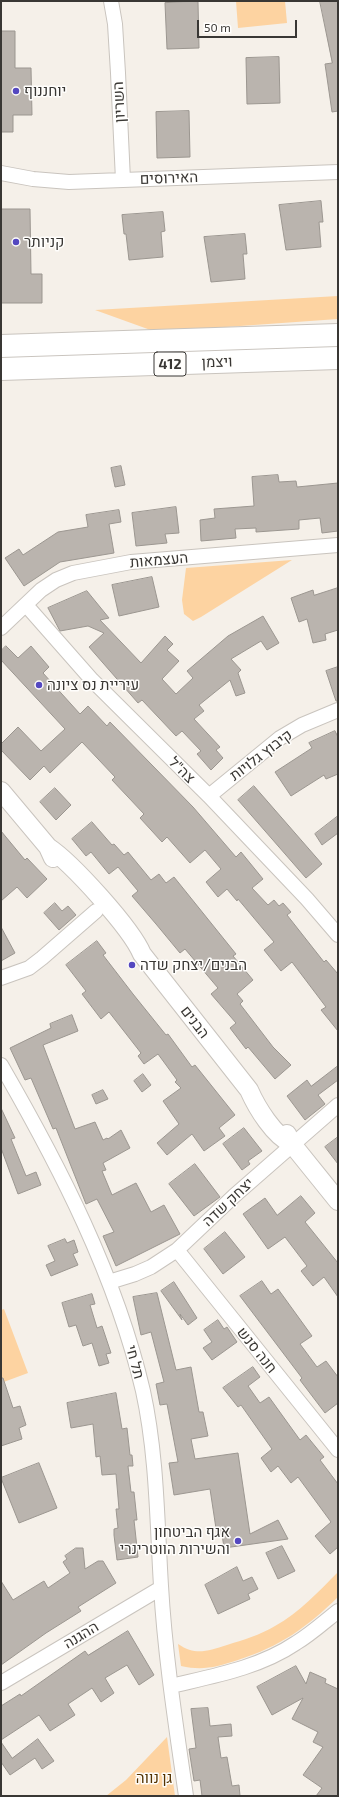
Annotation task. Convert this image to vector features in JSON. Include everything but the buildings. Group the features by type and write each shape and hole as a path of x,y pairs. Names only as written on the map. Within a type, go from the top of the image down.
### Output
{"main road":[{"name":"ויצמן","path":"1,346 338,335"},
{"name":"ויצמן","path":"1,369 338,358"}],"street":[{"name":"השריון","path":"103,1 115,24"},
{"name":"השריון","path":"111,1 115,24 123,180"},
{"name":"האירוסים","path":"1,173 33,180 69,182 338,172"},
{"name":"העצמאות","path":"1,628 41,590 56,580 73,573 131,562 338,546"},
{"name":"צה\"ל","path":"26,605 92,680 209,796 307,899 338,935"},
{"name":"קיבוץ גלויות","path":"209,796 280,738 302,725 338,710"},
{"name":"הבנים","path":"1,791 48,847 58,854 85,881 134,940 142,954 249,1090 264,1103 280,1121 292,1144 338,1201"},
{"name":"הבנים","path":"48,847 53,858 96,911 124,941 142,954"},
{"path":"1,978 29,968 96,911"},
{"name":"תל חי","path":"1,1065 62,1177 108,1282 131,1346 143,1394 157,1502 161,1588 171,1686 186,1796"},
{"name":"יצחק שדה","path":"108,1282 135,1274 177,1250 292,1144 338,1105"},
{"name":"חנה סנש","path":"177,1250 338,1450"},
{"name":"ההגנה","path":"1,1683 161,1588"},
{"path":"171,1686 236,1670 272,1656 296,1644 338,1611"}],"green space":[{"path":"236,1 285,1 287,23 238,28"},
{"path":"338,296 338,319 156,332 95,310"},
{"path":"292,560 193,621 184,614 182,600 186,568"},
{"path":"4,1309 28,1373 1,1383 1,1310"},
{"path":"338,1572 338,1597 315,1618 292,1635 267,1649 238,1660 203,1668 181,1666 178,1644 190,1650 202,1651 220,1647 263,1632 292,1615"},
{"name":"גן נווה","path":"167,1737 175,1796 106,1796 126,1780"}],"place":[{"name":"יוחננוף","path":"16,91"},
{"name":"קניותר","path":"16,242"},
{"name":"עיריית נס ציונה","path":"39,685"},
{"name":"הבנים/יצחק שדה","path":"132,965"},
{"name":"אגף הביטחון והשירות הווטרינרי","path":"238,1541"}]}
